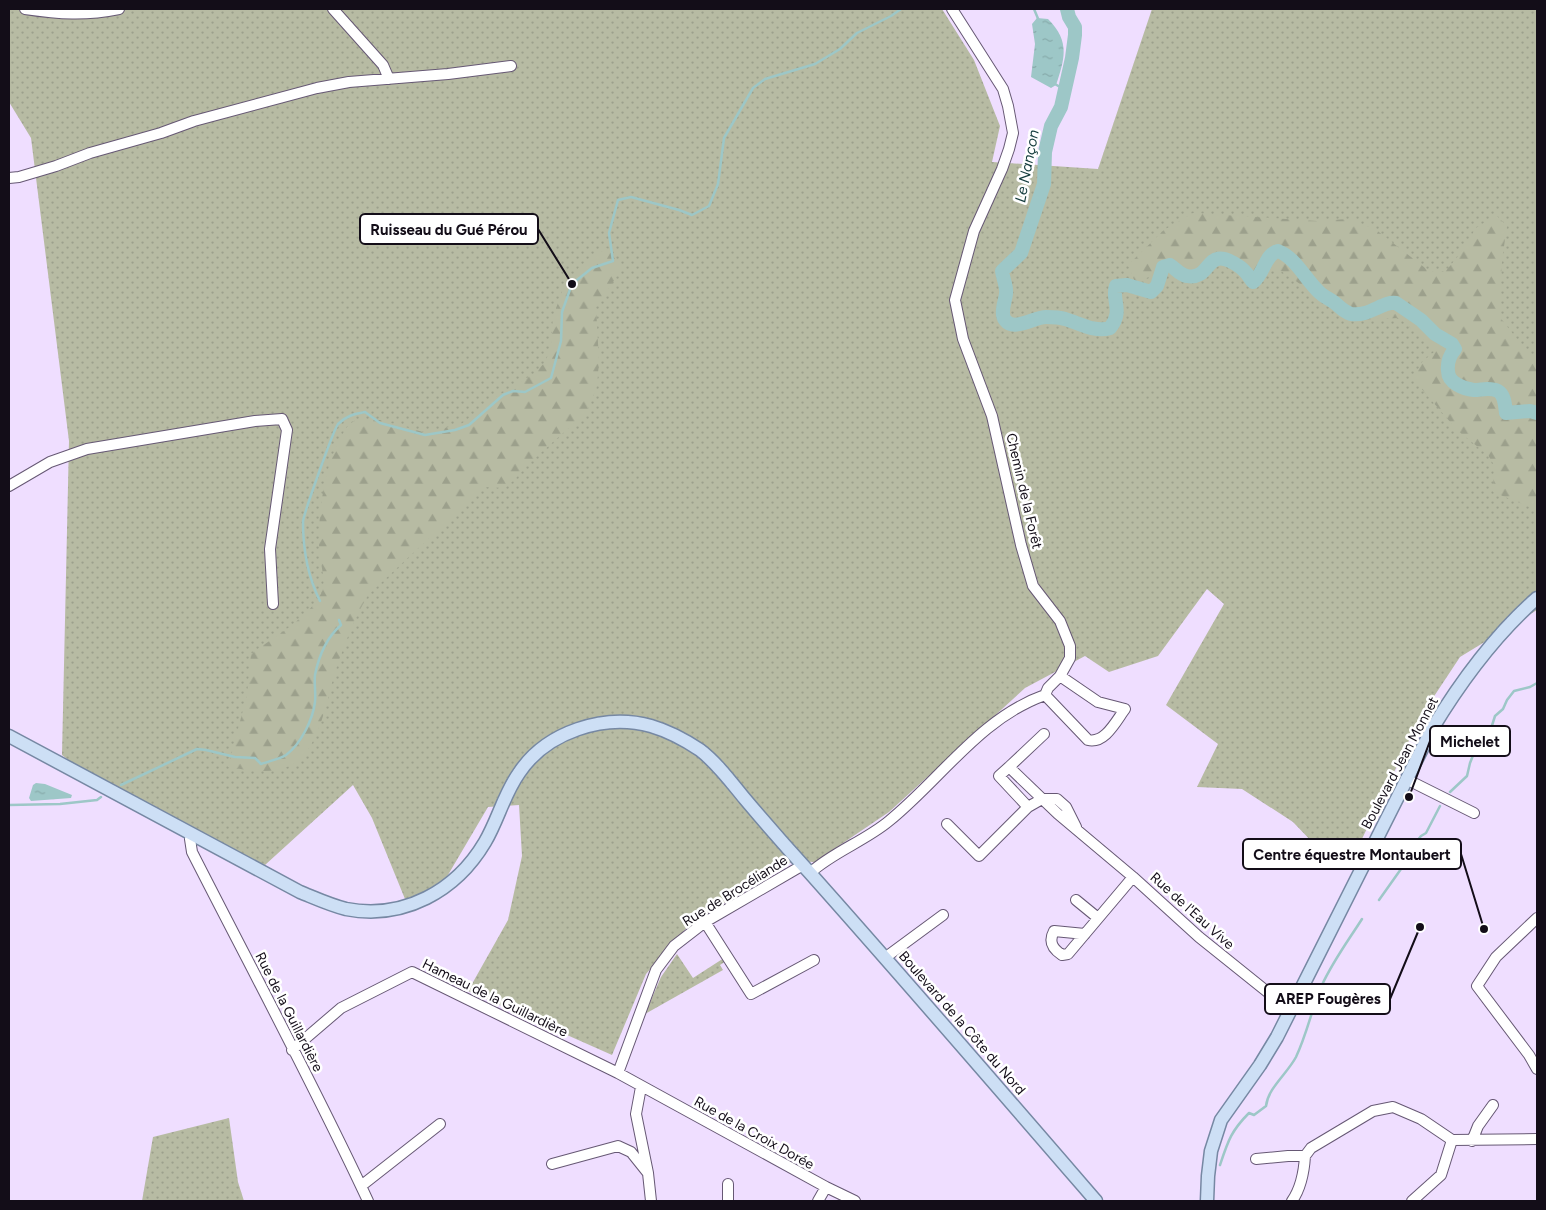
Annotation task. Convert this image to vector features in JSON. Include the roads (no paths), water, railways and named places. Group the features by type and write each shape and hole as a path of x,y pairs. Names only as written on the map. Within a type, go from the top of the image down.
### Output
{"main road":[{"name":"Boulevard Jean Monnet","path":"1206,1201 1211,1150 1221,1120 1260,1065 1294,1005 1406,780 1450,700 1486,651 1537,598"},
{"name":"Boulevard de la Côte du Nord","path":"9,736 300,892 321,901 367,912 408,906 427,899 446,888 460,876 476,857 487,839 508,791 520,771 537,753 556,739 575,730 617,721 648,725 664,730 701,751 721,771 886,957 1096,1201"}],"street":[{"path":"25,9 82,15 119,9"},
{"path":"332,9 383,65 389,79"},
{"name":"Chemin de la Forêt","path":"806,869 889,822 988,727 1017,708 1045,695 1048,688 1060,676 1070,658 1070,646 1060,621 1033,586 1021,545 992,416 963,338 956,300 974,231 1002,169 1013,133 1003,89 952,9"},
{"path":"9,178 19,177 56,166 90,153 161,133 194,121 317,88 349,82 512,66"},
{"path":"9,486 50,462 86,449 255,421 282,420 287,430 270,549 273,604"},
{"path":"1045,695 1091,741 1097,740 1106,734 1125,709 1098,702 1060,676"},
{"path":"1028,807 999,776 1044,734"},
{"name":"Rue de l'Eau Vive","path":"1009,767 1042,799 1134,877 1199,937 1267,993 1280,1002 1294,1005"},
{"path":"1406,780 1474,813"},
{"path":"947,824 978,856 1028,807 1042,799"},
{"name":"Rue de la Guillardière","path":"192,834 190,839 192,852 333,1127 368,1201"},
{"name":"Rue de Brocéliande","path":"618,1073 656,970 674,946 705,922 806,869"},
{"path":"1085,934 1134,877"},
{"path":"1076,900 1098,918"},
{"path":"886,957 943,915"},
{"path":"1537,918 1496,957 1477,986 1537,1069"},
{"path":"705,922 751,994 814,960"},
{"name":"Hameau de la Guillardière","path":"292,1050 341,1008 412,972 618,1073 641,1087"},
{"path":"641,1087 636,1114 648,1173 651,1201"},
{"name":"Rue de la Croix Dorée","path":"641,1087 855,1201"},
{"path":"1472,1141 1478,1126 1493,1106"},
{"path":"1292,1201 1302,1181 1305,1156 1311,1148 1373,1111 1393,1107 1421,1119 1452,1140 1537,1140"},
{"path":"361,1186 440,1124"},
{"path":"1412,1201 1441,1175 1452,1140"},
{"path":"552,1164 618,1146 631,1152 648,1173"},
{"path":"1256,1159 1305,1156"},
{"path":"728,1184 728,1201"},
{"path":"818,1201 826,1187"}],"water":[{"path":"1037,18 1048,19 1063,42 1062,66 1056,85 1051,88 1031,77 1035,44 1032,24"},
{"path":"36,783 45,784 72,795 71,798 31,801 29,798 33,785"}],"waterway":[{"path":"320,601 307,563 303,522 319,472 338,424 350,416 365,412 380,423 425,435 455,430 469,425 503,395 513,391 525,392 551,378 561,341 562,312 572,284 592,268 613,261 609,233 618,200 631,197 692,215 709,206 718,184 724,138 753,88 765,79 815,64 840,49 857,33 901,9"},
{"path":"1034,9 1039,21"},
{"name":"Le Nançon","path":"1067,9 1075,27 1072,58 1061,107 1051,126 1045,152 1044,184 1021,253 1002,271 1006,291 1003,307 1005,320 1014,325 1053,317 1063,318 1093,328 1110,328 1117,311 1116,286 1127,285 1151,292 1157,286 1163,267 1170,265 1182,274 1195,276 1201,273 1214,260 1220,259 1228,260 1240,267 1253,282 1270,256 1278,251 1290,258 1321,294 1351,314 1364,313 1386,304 1396,303 1421,320 1435,334 1452,344 1455,349 1449,359 1448,368 1449,375 1454,382 1461,387 1474,390 1489,389 1498,391 1503,398 1506,413 1530,411 1537,413"},
{"path":"1055,84 1065,90"},
{"path":"121,785 197,749 235,757 255,758 261,764 286,755 297,744 309,723 314,709 315,675 319,661 327,641 341,625 339,620"},
{"path":"1450,792 1467,776 1476,748 1489,735 1495,716 1503,709 1514,691 1537,683"},
{"path":"9,805 60,804 97,800 101,797"},
{"path":"1379,900 1401,869 1404,857 1421,836 1426,833 1440,806"},
{"path":"1220,1165 1228,1143 1238,1125 1249,1113 1254,1115 1266,1106 1270,1093 1296,1057 1326,976 1362,919"}],"place":[{"name":"Ruisseau du Gué Pérou","path":"572,284"},
{"name":"Michelet","path":"1409,797"},
{"name":"AREP Fougères","path":"1420,927"},
{"name":"Centre équestre Montaubert","path":"1484,929"}]}
